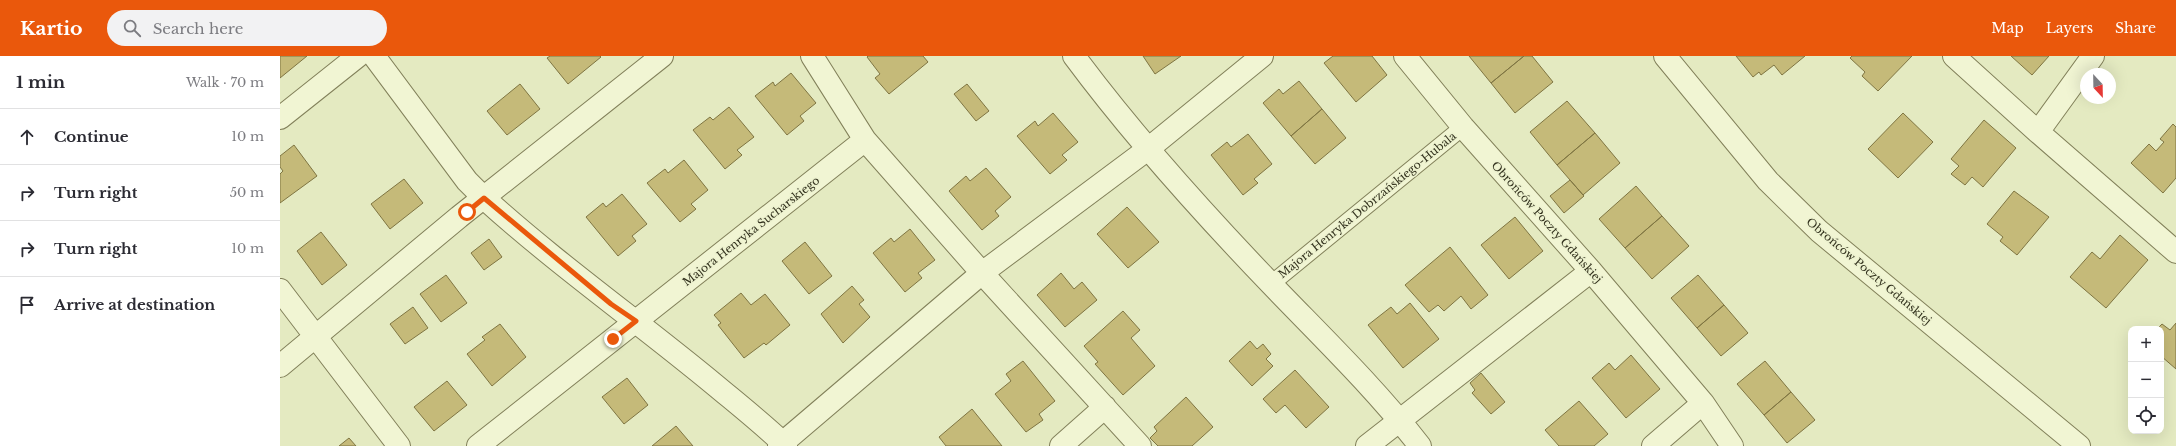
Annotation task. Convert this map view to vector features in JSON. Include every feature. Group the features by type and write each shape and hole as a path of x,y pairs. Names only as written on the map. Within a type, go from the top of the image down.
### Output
{"street":[{"path":"280,118 358,56"},
{"path":"374,56 467,181 484,198 611,304 636,321 767,428 782,445 982,273 1148,149 1262,56"},
{"path":"280,366 484,198 662,56"},
{"path":"812,56 865,140 982,273 1140,446"},
{"name":"Majora Henryka Dobrzańskiego-Hubala","path":"1074,56 1148,149 1271,284 1354,368 1420,446"},
{"name":"Obrońców Poczty Gdańskiej","path":"1405,56 1463,127 1591,271 1703,403 1732,446"},
{"name":"Obrońców Poczty Gdańskiej","path":"1665,56 1768,181 1818,231 2079,446"},
{"path":"1954,56 2038,132 2174,247"},
{"path":"2038,132 2093,56"},
{"name":"Majora Henryka Sucharskiego","path":"478,446 865,140"},
{"path":"1367,446 1591,271"},
{"path":"280,290 315,338 400,446"},
{"path":"1653,446 1703,403"},
{"path":"1061,446 1105,407"}],"lane":[{"name":"Majora Henryka Dobrzańskiego-Hubala","path":"1271,284 1463,127"}],"building":[{"path":"280,56 307,56 280,78"},
{"path":"550,56 601,57 568,84 547,58"},
{"path":"923,56 928,62 889,94 875,78 880,74 867,57"},
{"path":"1143,56 1181,56 1155,74"},
{"path":"1333,56 1372,56 1387,75 1356,102 1324,63"},
{"path":"1469,56 1524,56 1491,83"},
{"path":"1524,56 1532,56 1553,82 1515,113 1491,83"},
{"path":"1736,56 1805,56 1782,75 1774,65 1761,75 1759,72 1753,77"},
{"path":"1852,56 1912,56 1878,91 1862,76 1865,72 1850,58"},
{"path":"2011,56 2049,56 2032,75"},
{"path":"791,73 816,103 800,116 804,121 787,135 755,96 773,82 775,86"},
{"path":"1299,81 1322,109 1291,136 1263,103 1279,89 1283,94"},
{"path":"520,84 540,109 507,135 487,111"},
{"path":"967,84 989,111 976,121 954,94"},
{"path":"1567,101 1595,133 1557,165 1530,132"},
{"path":"729,107 754,137 737,150 742,155 725,169 693,130 710,117 713,120"},
{"path":"1322,109 1346,138 1315,164 1291,136"},
{"path":"1053,113 1078,142 1062,155 1067,160 1050,174 1017,136 1035,121 1038,126"},
{"path":"1903,113 1933,142 1898,178 1868,149"},
{"path":"1984,120 2016,148 1983,187 1972,177 1965,185 1951,174 1959,166 1951,159"},
{"path":"2173,124 2176,127 2176,178 2163,193 2131,163 2149,144 2156,151 2164,142 2160,139"},
{"path":"1595,133 1620,163 1583,195 1557,165"},
{"path":"1248,134 1272,164 1254,179 1258,183 1243,195 1211,155 1227,142 1231,147"},
{"path":"294,145 317,176 280,203 280,174 283,171 280,167 280,156"},
{"path":"684,160 708,190 691,204 696,209 680,222 647,183 665,169 668,173"},
{"path":"986,168 1011,197 995,211 999,216 982,230 949,191 966,176 970,181"},
{"path":"404,179 423,203 390,229 371,204"},
{"path":"1570,180 1584,196 1564,213 1550,196"},
{"path":"1636,186 1662,216 1625,248 1599,219"},
{"path":"2014,191 2049,217 2017,255 2000,241 2003,237 1987,224"},
{"path":"622,194 647,224 632,236 636,241 618,256 586,217 603,203 606,207"},
{"path":"1127,207 1159,242 1128,268 1097,234"},
{"path":"1662,216 1689,246 1652,279 1625,248"},
{"path":"1515,217 1543,251 1509,279 1481,245"},
{"path":"910,229 935,260 918,273 922,278 905,292 873,253 891,238 894,242"},
{"path":"321,232 347,265 322,285 297,251"},
{"path":"2120,235 2148,260 2106,308 2070,277 2092,252 2100,259"},
{"path":"489,239 502,257 484,270 471,253"},
{"path":"805,242 832,276 809,294 782,261"},
{"path":"1450,247 1488,295 1471,309 1461,296 1444,311 1438,305 1429,312 1405,285"},
{"path":"1061,273 1074,289 1082,282 1097,300 1065,327 1037,295"},
{"path":"446,275 467,303 441,322 420,294"},
{"path":"1698,275 1724,305 1697,328 1671,298"},
{"path":"852,286 864,300 859,304 870,317 843,343 821,314"},
{"path":"741,293 751,305 765,294 790,325 766,345 764,343 744,358 718,325 721,323 714,315"},
{"path":"1410,303 1439,339 1403,368 1368,325 1391,307 1397,314"},
{"path":"1724,305 1748,333 1721,356 1697,328"},
{"path":"413,307 428,328 405,344 390,324"},
{"path":"1123,311 1140,330 1131,338 1155,366 1123,395 1095,364 1098,362 1084,346"},
{"path":"2176,323 2176,369 2164,359 2164,326 2160,326 2162,324 2170,330"},
{"path":"500,324 526,357 492,386 467,354 485,340 482,337"},
{"path":"1250,341 1257,349 1263,344 1271,354 1266,359 1273,366 1252,386 1229,361"},
{"path":"1631,355 1660,389 1626,418 1592,378 1609,363 1615,370"},
{"path":"1023,361 1055,401 1039,414 1043,420 1026,432 995,394 1011,381 1006,374"},
{"path":"1765,361 1791,392 1764,415 1737,384"},
{"path":"1295,370 1329,407 1306,428 1285,405 1276,413 1263,399"},
{"path":"1481,373 1505,402 1491,414 1472,393 1475,390 1470,383"},
{"path":"627,378 648,405 624,424 602,397"},
{"path":"447,381 467,405 434,431 414,407"},
{"path":"1791,392 1815,420 1787,443 1764,415"},
{"path":"1186,397 1213,427 1192,446 1158,446 1150,438 1157,431 1154,427"},
{"path":"1579,401 1608,434 1594,446 1559,446 1545,430"},
{"path":"972,409 1002,446 946,446 939,437"},
{"path":"676,426 693,446 652,446"},
{"path":"349,438 356,446 339,446"}],"route":[{"path":"467,212 484,198 611,304 636,321 613,339"}]}
